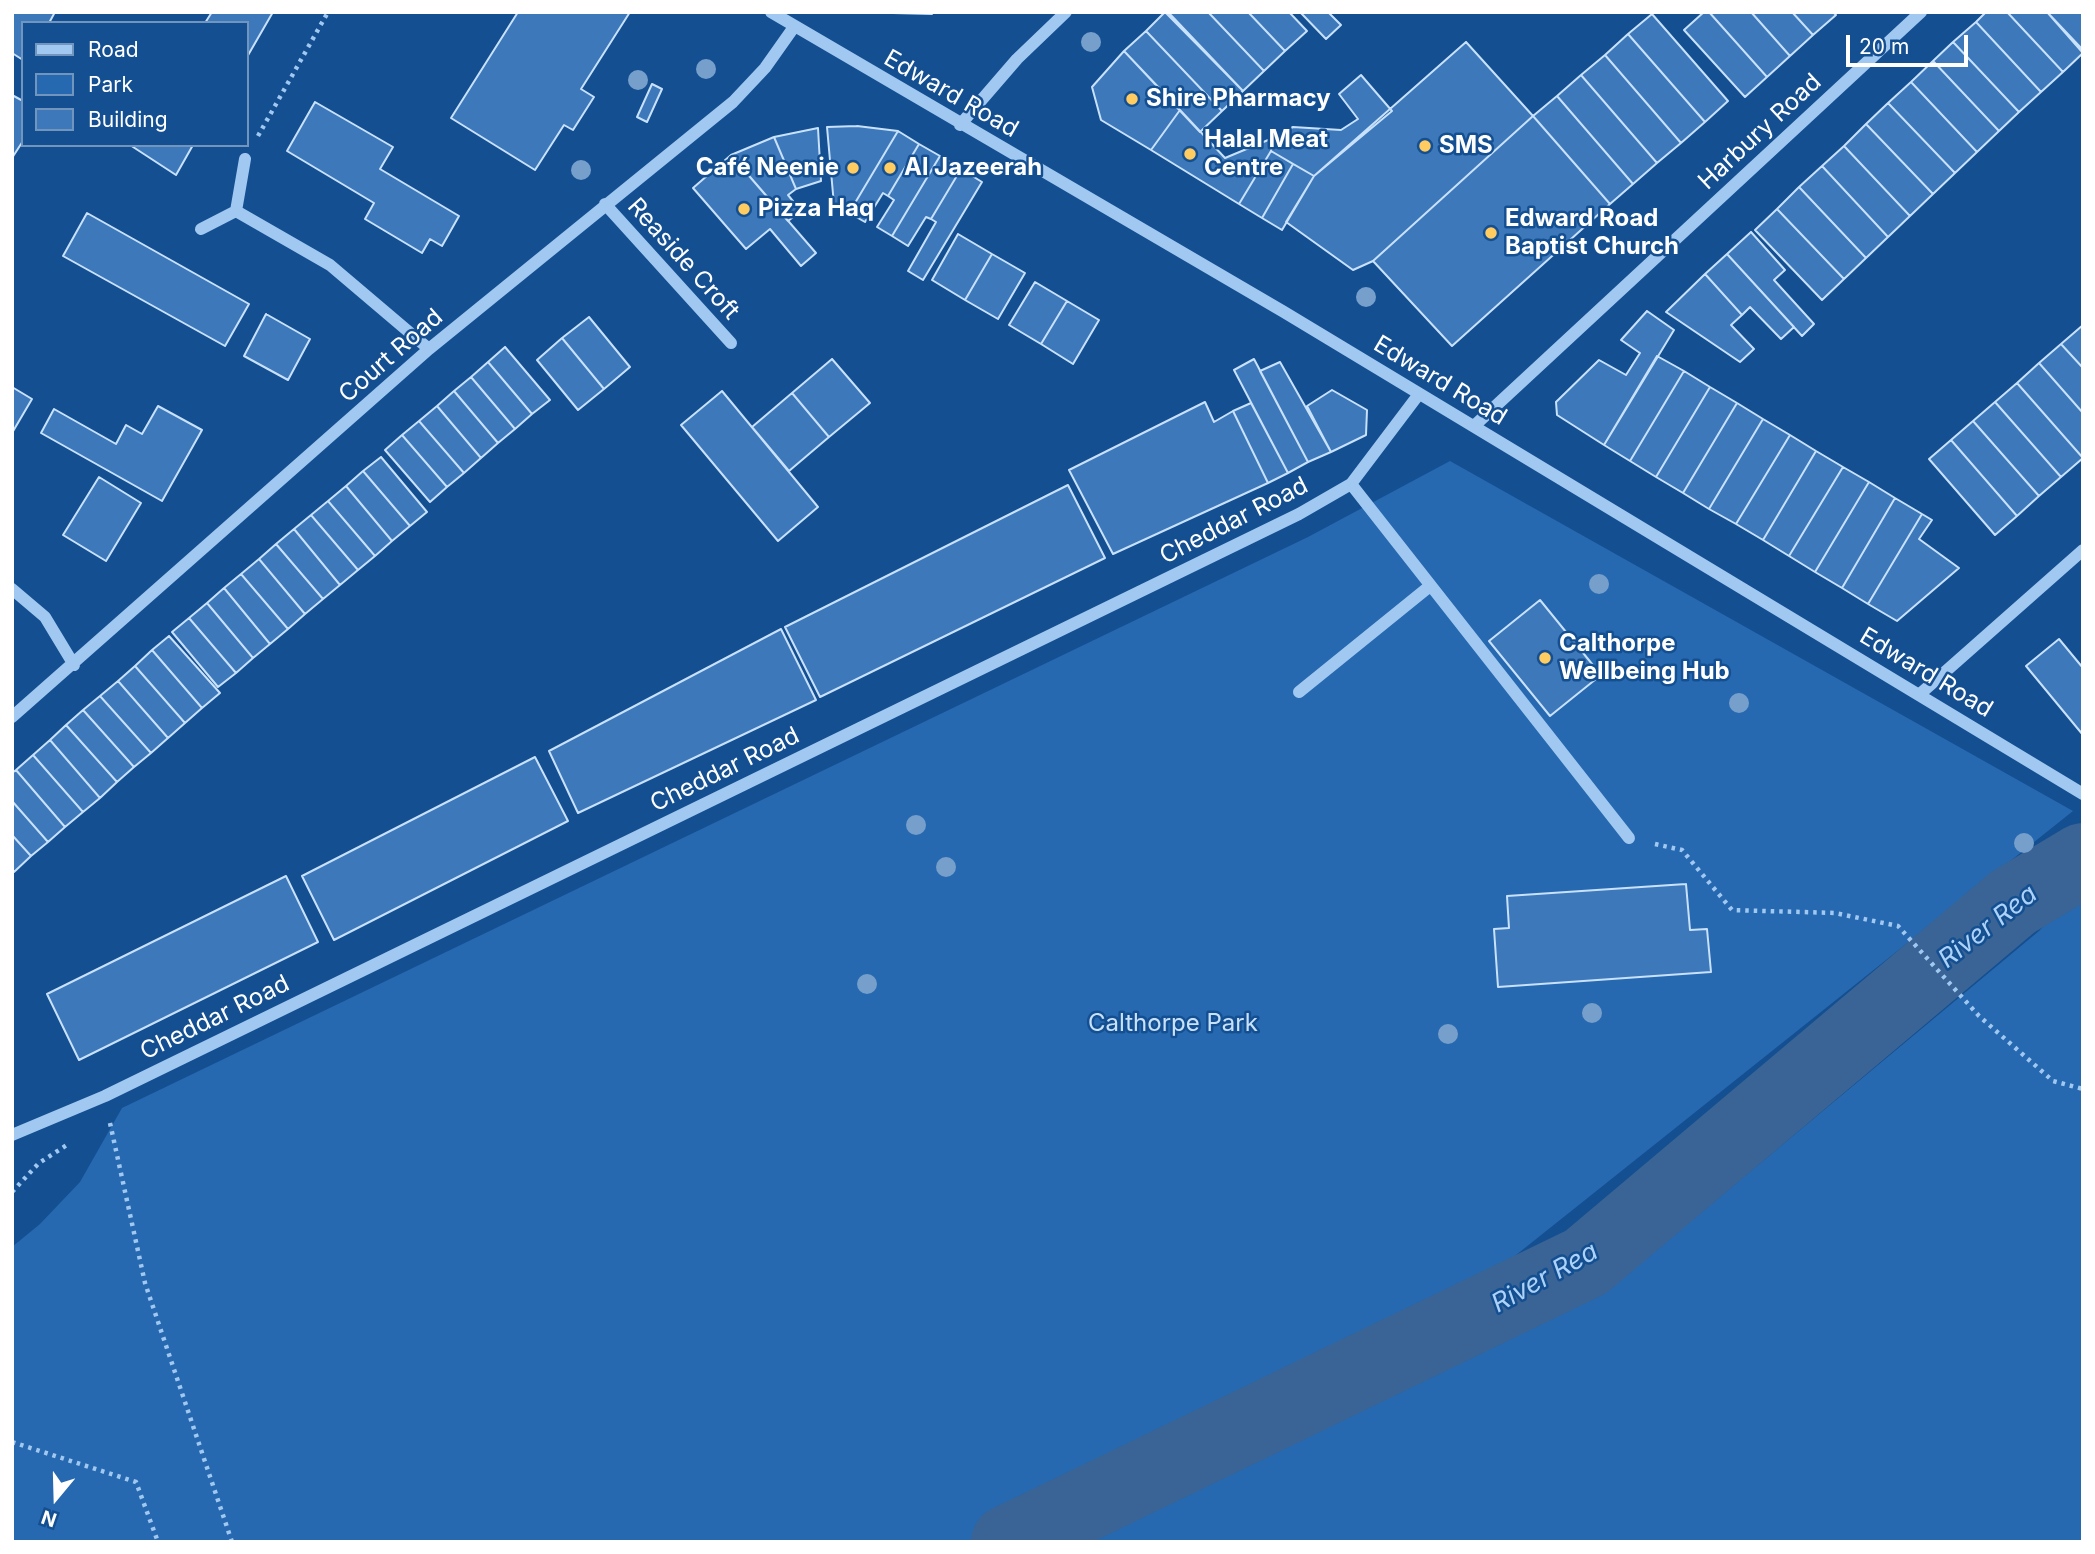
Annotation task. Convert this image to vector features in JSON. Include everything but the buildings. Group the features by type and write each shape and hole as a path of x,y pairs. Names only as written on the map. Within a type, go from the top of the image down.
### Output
{"street":[{"name":"Edward Road","path":"771,12 960,125 1284,312 2081,792"},
{"path":"960,125 1014,62 1066,12"},
{"name":"Harbury Road","path":"1474,426 1921,12"},
{"name":"Court Road","path":"12,717 429,349 733,102 765,68 794,27"},
{"path":"236,211 245,159"},
{"name":"Reaside Croft","path":"605,204 731,343"},
{"path":"201,229 236,211"},
{"path":"236,211 330,265 429,349"},
{"name":"Cheddar Road","path":"12,1135 104,1096 1299,514 1351,484 1419,394"},
{"path":"1351,484 1629,838"},
{"path":"1920,694 2083,550"},
{"path":"1299,692 1430,586"},
{"path":"12,589 45,617 74,665"}],"path":[{"path":"245,159 328,12"},
{"path":"1629,838 1682,850 1732,910 1835,913 1898,926 1979,1016 2053,1082 2083,1088"},
{"path":"104,1096 145,1283 232,1542"},
{"path":"12,1192 39,1163 75,1140"},
{"path":"12,1442 136,1482 158,1542"}],"green space":[{"name":"Calthorpe Park","path":"1450,461 2073,811 1432,1322 974,1542 12,1542 12,1247 40,1224 80,1182 122,1108 1308,537"},
{"path":"2083,885 2083,1542 1065,1542 1609,1289 2039,931"}],"waterway":[{"name":"River Rea","path":"1008,1542 1586,1262 2013,902 2083,860"}],"place":[{"name":"Shire Pharmacy","path":"1132,99"},
{"name":"SMS","path":"1425,146"},
{"name":"Halal Meat Centre","path":"1190,154"},
{"name":"Café Neenie","path":"853,168"},
{"name":"Al Jazeerah","path":"890,168"},
{"name":"Pizza Haq","path":"744,209"},
{"name":"Edward Road Baptist Church","path":"1491,233"},
{"name":"Calthorpe Wellbeing Hub","path":"1545,658"}]}
